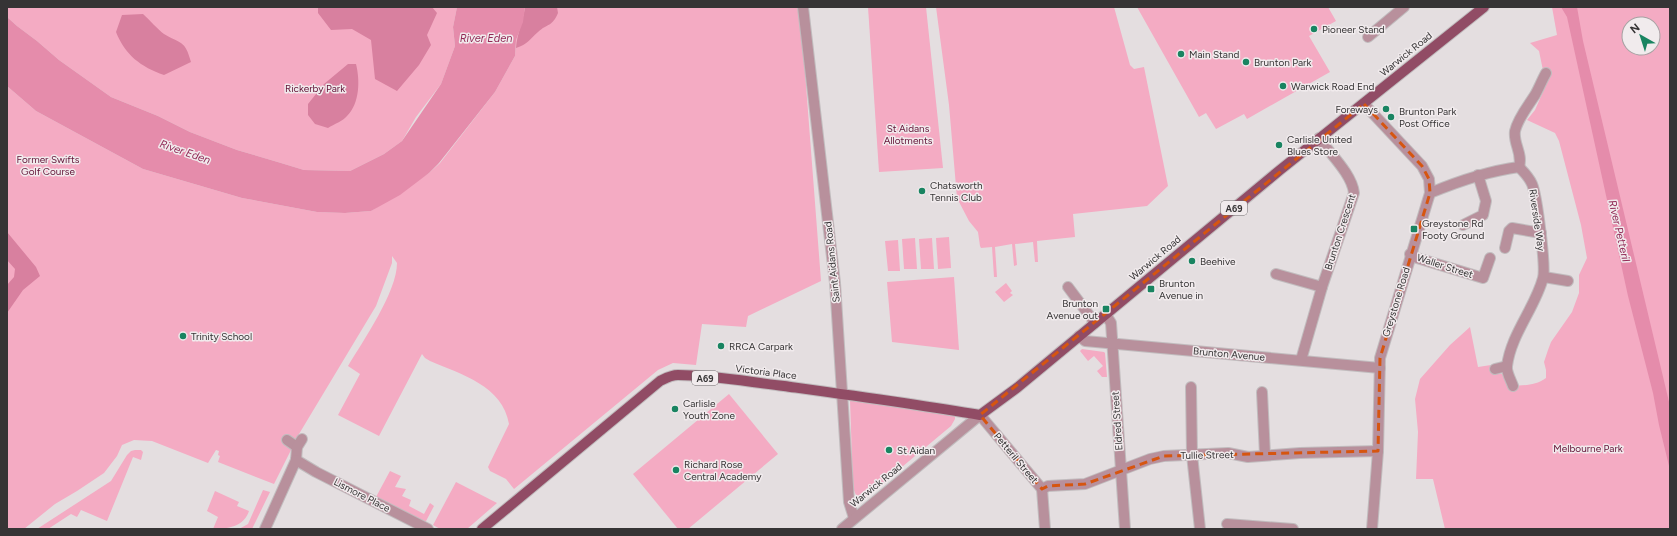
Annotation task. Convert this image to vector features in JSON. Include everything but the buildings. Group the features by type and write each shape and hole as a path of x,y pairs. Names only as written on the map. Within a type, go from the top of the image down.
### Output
{"main road":[{"name":"Warwick Road","path":"980,415 1018,387 1319,138 1364,104 1484,7"},
{"name":"Victoria Place","path":"482,529 660,381 669,376 678,375 723,379 841,394 980,415"}],"street":[{"name":"Saint Aidans Road","path":"803,7 835,283 849,502 854,518"},
{"path":"1368,37 1404,7"},
{"path":"1430,193 1478,175 1496,170 1519,167 1521,157 1515,137 1515,131 1546,73"},
{"name":"Greystone Road","path":"1364,104 1422,166 1429,179 1430,193 1410,254 1380,358 1378,451 1372,529"},
{"name":"Brunton Crescent","path":"1301,360 1322,287 1354,193 1349,177 1319,138"},
{"name":"Riverside Way","path":"1507,366 1516,338 1533,305 1544,277 1541,233 1532,184 1528,176 1519,167"},
{"path":"1463,225 1482,215 1486,201 1478,175"},
{"path":"1505,248 1509,231 1512,228 1541,233"},
{"name":"Waller Street","path":"1410,254 1417,258 1483,278 1490,258"},
{"path":"1276,274 1322,287"},
{"path":"1544,277 1568,281"},
{"path":"1068,287 1095,323"},
{"name":"Eldred Street","path":"1106,314 1110,319 1125,529"},
{"name":"Brunton Avenue","path":"1079,336 1085,341 1112,342 1380,368"},
{"path":"1495,368 1507,366 1513,386"},
{"path":"1191,387 1192,455 1200,529"},
{"path":"1262,392 1265,455"},
{"name":"Petteril Street","path":"980,415 1042,489 1045,529"},
{"name":"Warwick Road","path":"843,528 980,415"},
{"path":"265,529 296,460 295,453 299,443 287,440"},
{"name":"Tullie Street","path":"1042,489 1048,486 1084,484 1157,458 1228,453 1248,456 1378,451"},
{"name":"Lismore Place","path":"296,460 316,472 428,529"},
{"path":"1227,524 1293,529"}],"highlighted area":[{"path":"1364,104 1422,166 1429,179 1430,193 1380,358 1378,451 1164,456 1085,484 1048,486 1042,489 980,415"}],"green space":[{"name":"Rickerby Park","path":"7,7 457,7 453,27 455,46 441,84 416,117 402,141 384,154 350,171 304,170 237,150 190,132 158,116 111,97 59,60 17,26 7,17"},
{"name":"Former Swifts Golf Course","path":"525,7 800,7 821,281 748,316 746,327 702,324 696,365 673,363 658,370 514,489 506,479 490,471 488,467 509,424 505,411 498,400 490,391 479,383 430,361 422,354 379,436 338,415 360,374 348,366 378,316 396,275 397,263 392,256 392,263 376,306 299,434 274,484 218,462 220,456 218,455 219,451 216,450 208,463 152,441 134,440 122,445 117,456 104,473 55,504 24,529 7,529 7,86 36,111 143,169 242,198 317,212 345,213 371,211 429,173 440,163 495,92 515,56 516,40 523,22"},
{"name":"St Aidans Allotments","path":"868,7 926,7 943,168 879,172"},
{"path":"936,7 1114,7 1130,65 1134,69 1144,67 1168,186 1147,206 1073,214 1075,237 1037,241 1038,262 1035,262 1033,242 1015,244 1017,265 1014,266 1012,244 995,247 997,277 994,277 992,247 981,248 978,232 969,221 957,198 949,105"},
{"name":"Brunton Park","path":"1137,7 1328,7 1336,21 1309,36 1330,72 1247,119 1244,114 1216,129 1206,113 1199,117"},
{"name":"Melbourne Park","path":"1552,7 1670,7 1670,529 1445,529 1433,479 1416,479 1418,432 1415,399 1420,379 1450,345 1470,327 1478,367 1491,365 1493,373 1502,374 1511,386 1529,385 1542,381 1546,378 1544,362 1551,342 1572,312 1579,293 1579,275 1587,258 1581,225 1559,141 1555,133 1527,120 1535,110 1546,85 1539,51 1530,43 1557,35"},
{"path":"949,237 951,268 938,269 936,238"},
{"path":"915,238 917,269 904,269 902,239"},
{"path":"932,238 934,269 921,269 919,239"},
{"path":"898,240 900,271 888,271 885,241"},
{"path":"954,277 959,350 892,342 887,282"},
{"path":"1006,283 1012,291 1010,293 1013,295 1004,302 995,292"},
{"path":"1082,349 1105,353 1107,377 1102,377 1097,371 1103,366 1094,356 1088,361 1080,351"},
{"path":"729,394 778,454 688,529 678,529 633,474"},
{"path":"853,399 955,416 955,419 951,426 863,498 856,495 853,488 850,400"},
{"path":"141,450 143,452 141,460 133,457 107,521 81,510 77,517 71,514 48,529 37,529 111,481 127,455 131,451"},
{"path":"390,471 401,476 395,487 406,489 402,496 411,500 409,506 424,514 430,503 434,506 425,523 376,497"},
{"path":"456,482 497,503 467,529 440,529 433,525"},
{"path":"263,490 270,492 252,529 239,529 248,524"},
{"path":"215,491 239,502 237,506 249,511 243,521 229,528 213,529 218,517 207,511"}],"shaded area":[{"path":"318,7 432,7 437,13 427,35 431,45 419,65 397,91 375,79 371,40 352,29 331,30 318,13"},
{"path":"525,7 557,7 558,13 552,23 541,29 526,43 516,48 523,17"},
{"path":"143,14 164,34 178,41 184,46 191,62 164,75 141,64 129,54 116,32 122,15"},
{"path":"348,64 356,64 358,77 357,98 351,111 343,119 328,128 315,124 308,115 308,104 324,84"},
{"path":"7,232 36,267 40,276 23,290 7,313 7,285 14,277 15,269 7,260"}],"water":[{"name":"River Eden","path":"457,7 525,7 523,22 516,40 515,56 495,92 439,163 429,173 400,195 371,211 345,213 317,212 242,198 143,169 36,111 7,86 7,17 59,60 111,97 158,116 190,132 237,150 304,170 350,171 384,154 402,141 441,84 455,46 453,27"},
{"name":"River Petteril","path":"1561,7 1577,7 1583,41 1670,406 1670,470 1653,393 1628,296 1567,17"}],"place":[{"name":"Pioneer Stand","path":"1314,29"},
{"name":"Main Stand","path":"1181,54"},
{"name":"Brunton Park","path":"1246,62"},
{"name":"Warwick Road End","path":"1283,86"},
{"name":"Foreways","path":"1386,109"},
{"name":"Brunton Park Post Office","path":"1391,117"},
{"name":"Carlisle United Blues Store","path":"1279,145"},
{"name":"Chatsworth Tennis Club","path":"922,191"},
{"name":"Greystone Rd Footy Ground","path":"1414,229"},
{"name":"Beehive","path":"1192,261"},
{"name":"Brunton Avenue in","path":"1151,289"},
{"name":"Brunton Avenue out","path":"1106,309"},
{"name":"Trinity School","path":"183,336"},
{"name":"RRCA Carpark","path":"721,346"},
{"name":"Carlisle Youth Zone","path":"675,409"},
{"name":"St Aidan","path":"889,450"},
{"name":"Richard Rose Central Academy","path":"676,470"}]}
